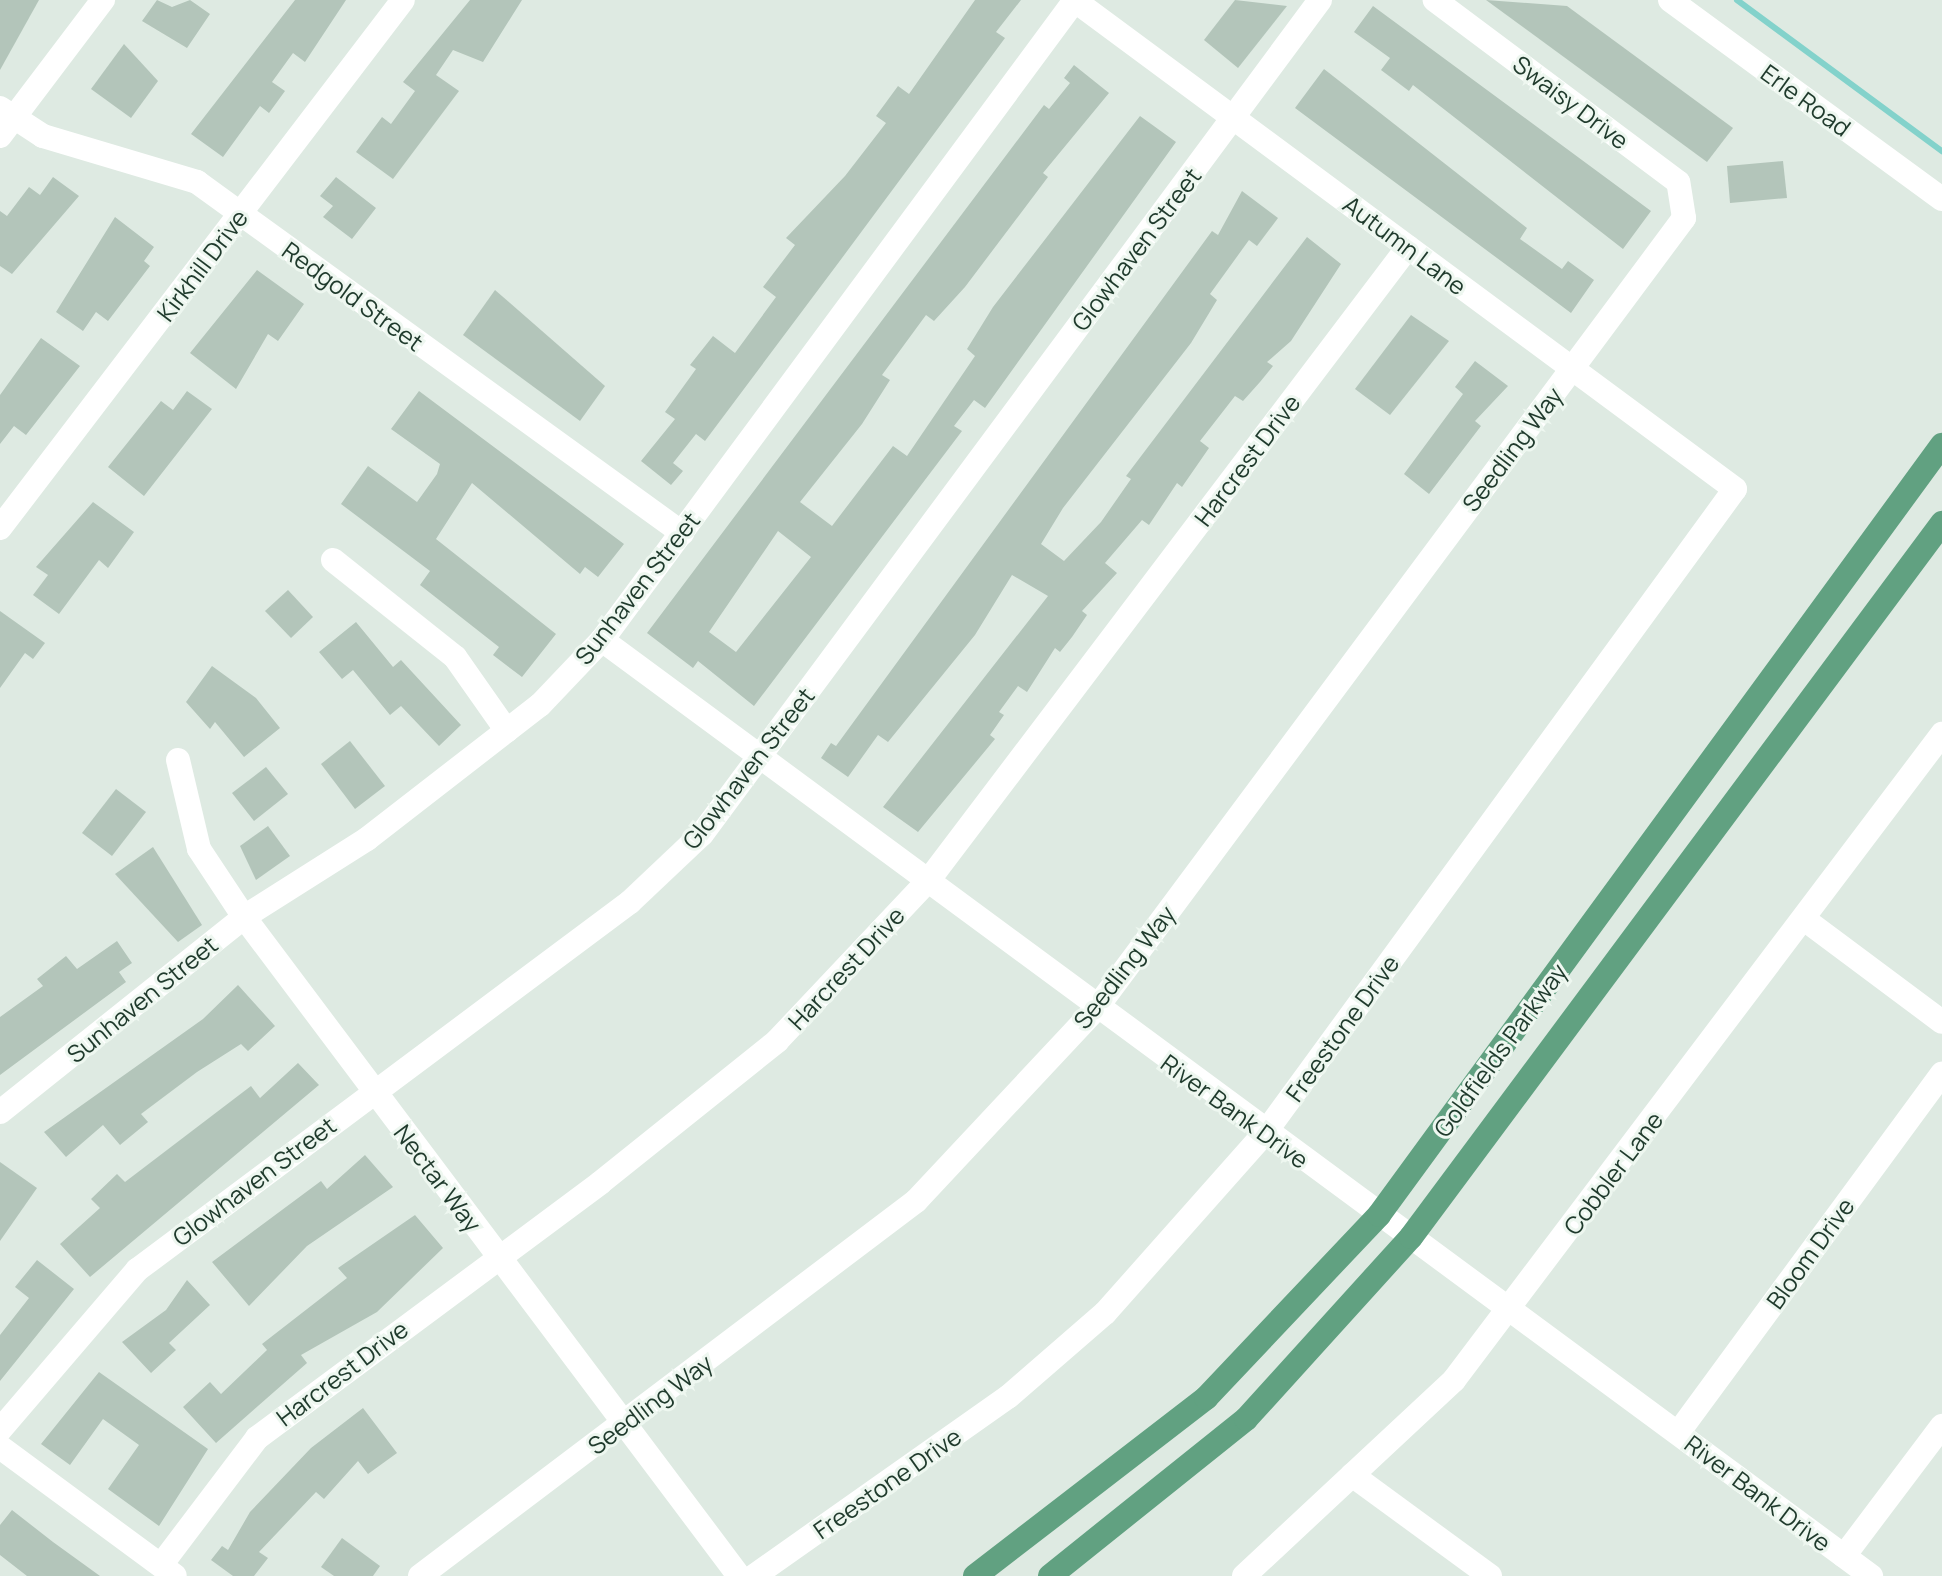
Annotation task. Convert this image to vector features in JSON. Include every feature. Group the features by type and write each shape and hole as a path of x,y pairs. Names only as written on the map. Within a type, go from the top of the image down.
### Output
{"main road":[{"name":"Goldfields Parkway","path":"975,1576 1206,1398 1379,1215 1942,445"},
{"name":"Goldfields Parkway","path":"1050,1576 1246,1419 1411,1237 1942,523"}],"street":[{"path":"5,121 103,0"},
{"name":"Kirkhill Drive","path":"0,528 403,0"},
{"name":"Autumn Lane","path":"1074,0 1735,489"},
{"name":"Sunhaven Street","path":"0,1112 244,917 367,839 507,731 602,640 1074,0"},
{"name":"Glowhaven Street","path":"0,1430 137,1270 373,1090 630,902 702,834 1320,0"},
{"name":"Swaisy Drive","path":"1435,0 1678,182 1684,218"},
{"name":"Erle Road","path":"1670,0 1942,199"},
{"name":"Redgold Street","path":"5,121 43,136 197,182 682,533"},
{"name":"Seedling Way","path":"420,1576 916,1201 1095,1010 1684,218"},
{"name":"Harcrest Drive","path":"168,1570 257,1438 777,1041 928,881 1408,247"},
{"name":"Freestone Drive","path":"754,1576 1019,1388 1105,1313 1265,1133 1735,489"},
{"path":"333,560 455,657 507,731"},
{"name":"River Bank Drive","path":"602,640 761,755 1095,1010 1411,1237 1871,1576"},
{"name":"Cobbler Lane","path":"1244,1576 1454,1380 1511,1310 1942,734"},
{"name":"Nectar Way","path":"178,760 199,849 244,917 739,1576"},
{"path":"1804,919 1942,1022"},
{"name":"Bloom Drive","path":"1678,1433 1942,1073"},
{"path":"1844,1556 1942,1426"},
{"path":"0,1447 168,1570"},
{"path":"1352,1475 1477,1572"}],"building":[{"path":"0,0 39,0 0,70"},
{"path":"157,0 172,7 190,0 210,14 187,48 142,21"},
{"path":"295,0 346,0 305,62 293,53 272,82 285,91 269,113 260,106 223,157 191,134"},
{"path":"470,0 522,0 483,62 453,50 436,75 459,91 393,179 356,152 382,117 391,124 415,91 403,82"},
{"path":"975,0 1021,0 996,32 1005,38 705,441 696,434 673,463 683,471 671,485 641,461 675,419 665,412 696,369 690,365 713,336 735,353 776,297 763,287 795,245 786,238 845,176 886,123 876,116 898,86 909,94"},
{"path":"1235,0 1287,6 1238,68 1204,40"},
{"path":"1486,0 1567,6 1733,128 1707,162"},
{"path":"1373,6 1651,211 1623,249 1413,85 1409,91 1381,70 1390,58 1354,32"},
{"path":"124,44 158,81 131,118 91,89"},
{"path":"1074,65 1109,93 1043,173 1048,177 965,287 934,321 926,315 882,375 890,380 862,424 800,502 832,526 893,446 907,456 975,356 967,349 993,307 1140,116 1176,142 985,408 974,400 954,426 962,431 754,706 698,661 693,668 647,633 1044,105 1049,109 1070,83 1064,78","holes":["778,531 811,557 736,652 709,632"]},
{"path":"1324,69 1527,228 1520,239 1562,269 1568,261 1594,280 1571,313 1295,108"},
{"path":"1783,161 1787,198 1730,203 1727,166"},
{"path":"53,177 79,196 12,274 0,266 0,211 7,216 29,187 40,195"},
{"path":"336,177 376,208 352,239 323,217 333,206 320,196"},
{"path":"1242,191 1278,218 1257,246 1249,240 1210,294 1217,300 1191,343 1063,508 1041,544 1064,561 1101,522 1131,479 1126,476 1307,237 1341,264 1291,341 1267,362 1273,366 1243,401 1235,396 1200,441 1209,448 1182,487 1177,483 1149,525 1142,520 1105,563 1117,573 1082,611 1087,615 1060,652 1055,648 1027,692 1018,686 999,712 1004,715 990,735 995,739 918,832 883,807 1048,596 1012,575 975,635 888,742 878,735 848,777 821,758 831,743 836,746 1212,231 1218,235"},
{"path":"115,217 154,247 144,261 150,266 108,321 96,312 83,331 56,312"},
{"path":"257,270 304,304 278,341 268,334 236,389 190,353"},
{"path":"495,290 605,386 580,421 463,335"},
{"path":"1411,315 1449,341 1390,415 1355,389"},
{"path":"41,338 80,366 26,435 14,426 0,444 0,395"},
{"path":"1475,361 1508,386 1475,421 1481,426 1429,494 1404,474 1463,394 1455,387"},
{"path":"187,391 212,409 144,496 108,467 161,401 173,410"},
{"path":"419,391 624,544 598,577 585,567 580,574 472,483 436,539 556,634 522,677 493,655 499,647 420,585 430,571 341,504 368,466 417,502 437,474 440,464 391,429"},
{"path":"93,502 134,532 108,568 99,560 59,614 33,595 48,575 36,567"},
{"path":"288,590 313,617 291,638 265,611"},
{"path":"0,611 45,643 33,659 25,653 0,688"},
{"path":"356,622 393,667 401,660 461,725 439,746 401,706 390,715 353,670 342,679 319,652"},
{"path":"212,666 256,698 280,728 244,757 215,722 210,729 186,702"},
{"path":"350,741 385,786 355,809 321,764"},
{"path":"266,767 288,794 254,821 232,793"},
{"path":"116,789 146,812 112,856 82,833"},
{"path":"268,826 290,856 256,880 240,846"},
{"path":"153,847 202,925 178,942 115,874"},
{"path":"117,941 132,963 119,972 126,982 0,1075 0,1017 43,986 37,979 66,956 77,969"},
{"path":"238,985 275,1026 248,1051 241,1044 197,1072 141,1114 148,1122 120,1145 103,1125 66,1157 44,1132 203,1019"},
{"path":"298,1063 319,1085 90,1277 60,1244 100,1208 91,1199 117,1174 125,1182 251,1086 260,1098"},
{"path":"365,1155 393,1187 307,1246 249,1306 212,1262 321,1181 327,1189"},
{"path":"0,1162 37,1188 0,1241"},
{"path":"415,1215 443,1248 377,1312 301,1355 307,1363 216,1443 183,1407 210,1382 221,1394 267,1350 262,1344 347,1278 338,1268"},
{"path":"37,1260 74,1289 0,1381 0,1335 29,1298 15,1287"},
{"path":"187,1280 210,1305 169,1343 176,1350 151,1373 122,1342 166,1310"},
{"path":"99,1372 208,1449 159,1526 108,1489 139,1445 103,1419 70,1465 41,1444"},
{"path":"363,1408 397,1453 368,1474 358,1461 324,1499 316,1492 259,1552 268,1558 254,1576 233,1576 211,1560 222,1546 228,1550 250,1512 311,1448"},
{"path":"12,1510 100,1576 27,1576 0,1555 0,1525"},
{"path":"342,1538 380,1566 373,1576 334,1576 321,1567"}],"waterway":[{"path":"1737,0 1942,151"}]}
